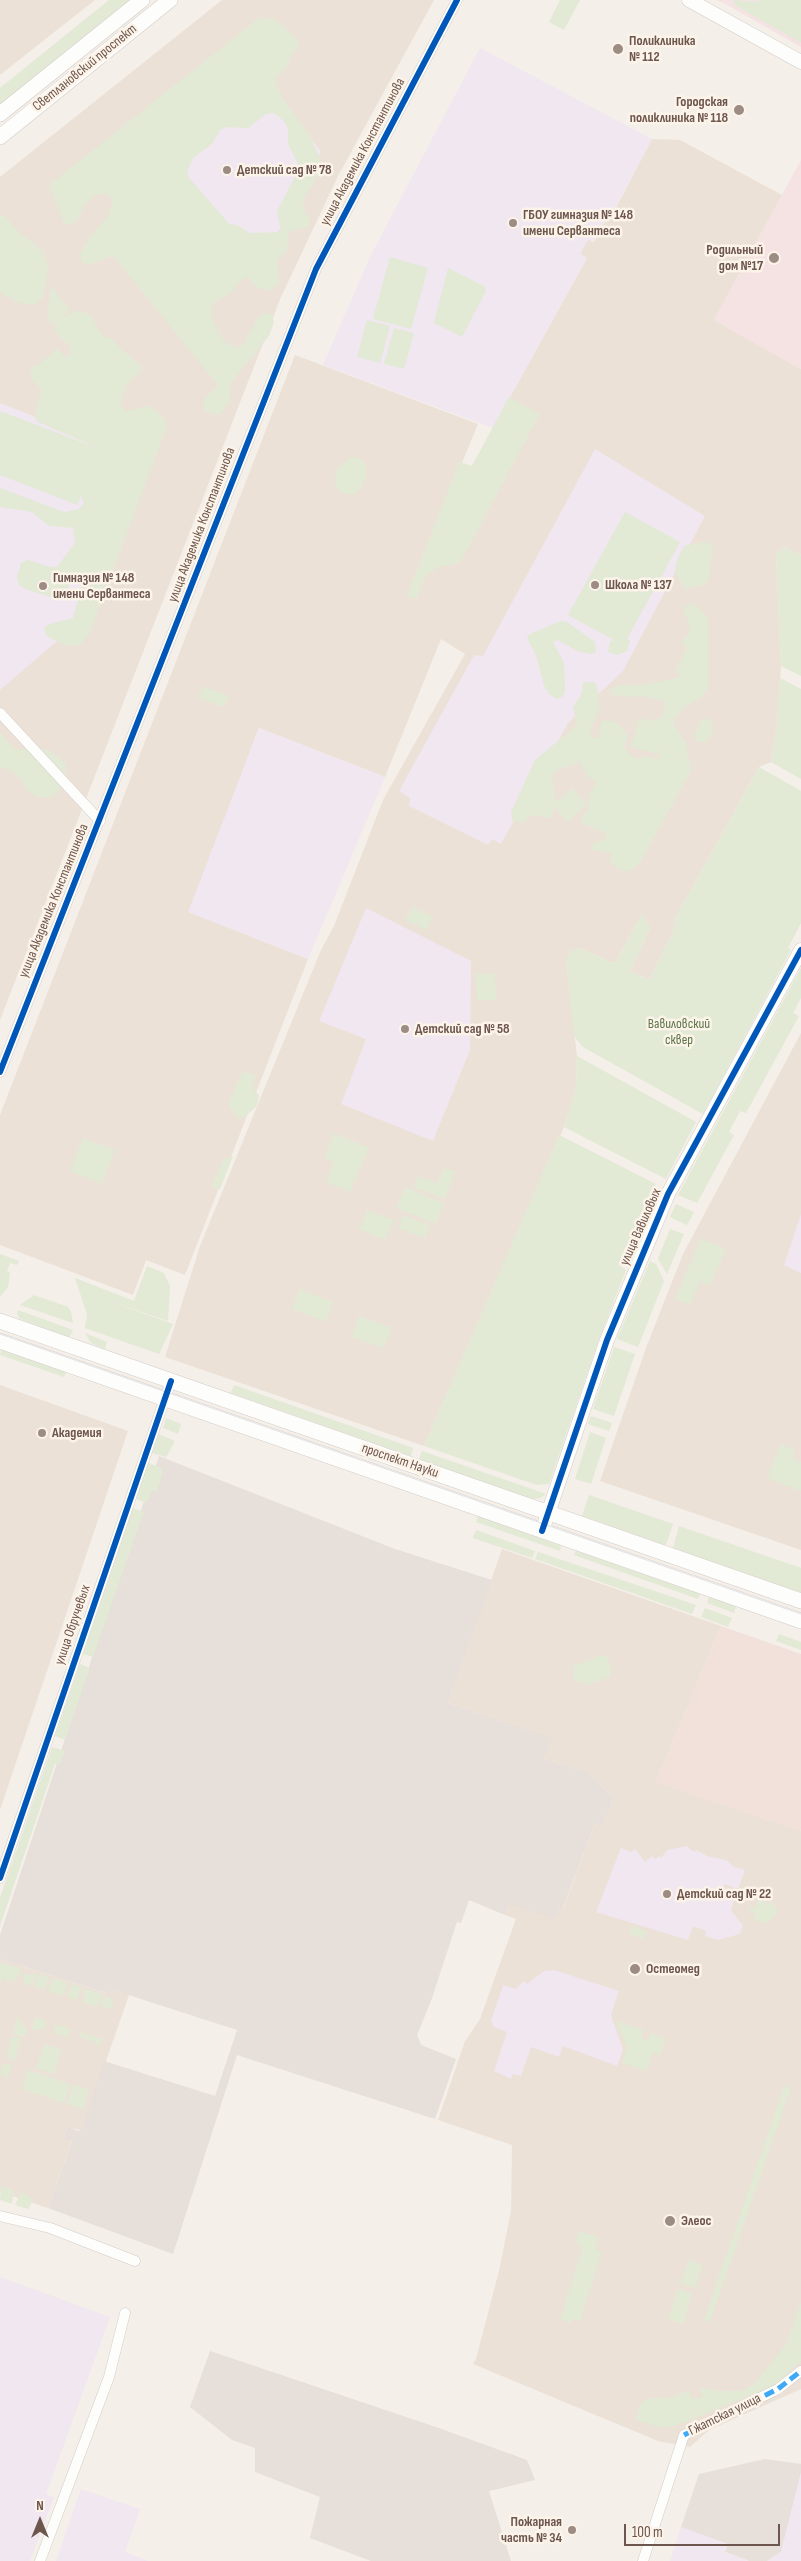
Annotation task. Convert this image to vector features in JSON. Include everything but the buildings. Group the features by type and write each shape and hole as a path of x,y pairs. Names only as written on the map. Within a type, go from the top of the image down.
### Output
{"main road":[{"name":"Светлановский проспект","path":"0,114 142,0"},
{"name":"Светлановский проспект","path":"0,137 170,0"},
{"name":"проспект Науки","path":"0,1321 801,1601"},
{"name":"проспект Науки","path":"0,1341 801,1621"}],"street":[{"name":"улица Академика Константинова","path":"0,1072 316,268 457,0"},
{"path":"689,0 801,62"},
{"path":"0,713 100,820"},
{"name":"улица Вавиловых","path":"542,1531 607,1340 668,1194 801,950"},
{"name":"улица Обручевых","path":"0,1878 171,1381"},
{"path":"0,2216 50,2228 135,2261"},
{"path":"40,2561 109,2377 125,2313"},
{"name":"Гжатская улица","path":"642,2561 684,2435 778,2389 801,2372"}],"shaded area":[{"path":"0,0 95,0 0,75"},
{"path":"222,0 434,0 338,176 281,297 0,1020 0,177"},
{"path":"717,0 801,0 801,47 727,5"},
{"path":"480,48 652,139 609,219 607,218 593,242 588,240 585,244 580,254 587,258 493,428 323,365 370,257"},
{"name":"Детский сад № 78","path":"256,74 321,151 295,217 196,298 136,226"},
{"path":"652,139 680,140 782,195 714,320 801,369 801,555 785,547 776,552 781,666 777,726 771,762 759,767 676,917 673,932 649,980 630,971 650,928 642,914 615,964 579,948 566,959 577,1056 576,1089 564,1127 424,1446 165,1357 200,1246 321,950 334,926 383,800 465,654 441,639 385,777 259,728 189,912 308,959 185,1275 146,1260 133,1295 0,1245 0,1115 295,355 478,424 407,596 426,575 472,466 587,258 580,254 588,239 594,242 607,218 610,219"},
{"name":"Родильный дом №17","path":"801,160 801,369 714,320"},
{"name":"Гимназия № 148 имени Сервантеса","path":"0,403 134,456 70,630 0,690"},
{"name":"Школа № 137","path":"595,449 705,516 623,671 568,723 501,844 492,839 488,845 409,806 410,798 399,791 474,655 483,656"},
{"path":"259,728 385,777 308,959 188,912"},
{"name":"Детский сад № 58","path":"366,908 471,961 470,1050 433,1141 341,1104 366,1039 319,1021"},
{"path":"801,1033 801,1550 600,1481 646,1348 683,1254"},
{"path":"801,1214 801,1273 784,1265"},
{"path":"0,1385 128,1431 0,1810"},
{"path":"159,1456 395,1549 492,1580 448,1703 552,1738 544,1759 587,1772 614,1798 602,1826 595,1823 562,1910 559,1908 555,1919 509,1904 505,1915 469,1900 461,1923 457,1922 431,2001 417,2035 421,2045 456,2059 435,2119 237,2055 173,2254 48,2208 72,2141 64,2138 67,2127 78,2131 82,2129 104,2061 215,2096 237,2030 113,1990 107,1993 0,1959 0,1935"},
{"path":"502,1549 721,1626 656,1782 801,1831 801,2389 709,2430 690,2447 658,2441 473,2364 476,2359 499,2271 511,2211 512,2145 438,2120 465,2041 480,2019 516,1919 505,1915 509,1903 563,1909 595,1823 602,1825 614,1798 587,1772 544,1759 551,1738 448,1703"},
{"path":"721,1626 801,1654 801,1831 656,1782"},
{"name":"Детский сад № 22","path":"687,1846 695,1852 696,1850 707,1856 726,1860 734,1867 745,1870 738,1889 724,1884 722,1891 736,1895 731,1910 743,1926 740,1934 718,1940 705,1936 706,1931 693,1926 688,1940 596,1912 621,1848 631,1852 635,1849 645,1862 652,1856 655,1859 659,1856 661,1858 667,1850"},
{"path":"0,1959 106,1993 113,1990 129,1995 82,2130 67,2128 64,2137 72,2140 48,2208 0,2192"},
{"path":"554,1970 619,1991 611,2015 623,2050 617,2066 563,2046 559,2057 531,2047 521,2076 513,2074 511,2079 494,2071 507,2032 494,2027 491,2021 503,1985 516,1989 524,1981 527,1984 544,1971"},
{"path":"0,2277 110,2317 46,2494 54,2497 30,2561 0,2561"},
{"path":"210,2351 436,2427 527,2460 535,2480 489,2491 511,2561 371,2561 310,2538 320,2497 255,2472 255,2448 232,2440 190,2407"},
{"path":"765,2459 801,2464 801,2473 781,2552 767,2561 749,2561 725,2552 727,2544 681,2527 699,2474"},
{"path":"801,2473 801,2561 767,2561 781,2552"},
{"path":"81,2489 140,2509 125,2552 148,2561 56,2561"},
{"path":"681,2527 728,2544 725,2552 749,2561 670,2561"}],"green space":[{"path":"109,0 131,0 0,105 0,88"},
{"path":"560,0 580,0 564,30 549,22"},
{"path":"735,0 757,2 758,0 801,0 801,43 733,4"},
{"path":"259,18 275,19 299,40 298,47 293,52 287,67 276,77 277,86 284,100 308,133 319,155 322,171 305,196 303,204 305,212 310,219 309,226 289,232 287,250 277,261 279,283 273,289 266,290 258,288 247,277 241,280 232,292 213,304 211,312 213,320 224,341 237,348 244,344 258,318 264,313 272,314 274,322 269,336 231,383 229,403 219,415 202,410 206,397 218,385 113,256 89,265 82,262 80,255 91,235 107,218 112,203 110,196 95,195 84,205 78,220 71,225 64,223 49,185","holes":["274,113 285,122 288,129 288,144 298,164 298,171 277,211 281,232 250,233 237,225 229,224 189,178 187,171 194,157 212,144 220,130 227,127 248,128 266,114"]},
{"path":"0,215 4,215 20,233 42,250 48,265 43,298 34,305 18,303 0,292"},
{"path":"390,257 428,268 411,329 373,319"},
{"path":"448,268 484,286 486,291 462,337 434,323"},
{"path":"51,286 70,310 59,319 76,311 84,312 91,316 103,336 111,338 122,350 141,365 140,373 127,383 120,405 126,411 149,406 162,415 166,422 166,429 90,632 80,645 65,645 52,639 46,635 44,628 50,624 73,618 82,586 82,579 76,575 71,580 65,595 60,600 25,589 19,585 17,577 21,563 28,560 50,567 57,567 75,543 73,528 49,526 32,512 0,507 0,488 64,512 79,509 84,503 81,496 77,505 0,475 0,411 100,449 36,421 35,412 41,390 31,379 30,372 33,365 37,366 58,348 65,357 71,353 70,346 59,337 55,329 56,322 52,325 47,318"},
{"path":"367,320 390,326 380,363 357,357"},
{"path":"394,328 414,333 404,369 384,364"},
{"path":"509,397 540,414 460,563 439,567 426,575 417,599 407,596 459,462 472,466"},
{"path":"352,457 360,458 366,466 366,477 361,489 352,495 341,492 335,485 335,476 339,466"},
{"path":"625,512 680,542 627,639 630,641 627,651 617,655 608,652 610,642 614,640 568,615"},
{"path":"705,542 711,544 713,549 708,581 704,585 684,589 675,571 677,560 684,546"},
{"path":"785,547 801,555 801,676 781,666 776,552"},
{"path":"694,603 708,618 708,688 702,697 687,705 675,718 674,724 686,743 692,769 640,863 630,871 620,870 611,864 611,853 591,850 591,845 606,838 605,833 582,823 582,817 588,808 589,796 596,781 587,776 580,762 554,772 552,777 556,802 573,788 587,805 567,822 554,807 551,818 531,815 523,823 512,821 511,812 535,760 574,728 577,723 573,708 582,693 583,682 594,682 597,686 600,708 591,728 590,734 593,738 598,737 602,721 614,721 626,732 628,737 624,747 631,756 636,759 647,756 658,759 661,746 658,754 631,747 639,718 652,721 663,716 664,701 649,697 616,696 611,694 610,689 620,685 650,684 682,676 675,672 687,648 683,644 683,639 688,636 690,626 684,612 684,607"},
{"path":"561,621 567,622 595,642 596,652 591,654 577,651 558,640 553,642 564,663 565,691 563,696 558,699 549,694 544,685 536,655 527,638 530,634"},
{"path":"780,678 801,689 801,779 771,762 777,726"},
{"path":"203,686 229,696 224,707 198,698"},
{"path":"705,718 712,721 713,732 707,742 696,741 694,735 701,720"},
{"path":"0,732 13,748 19,750 40,748 51,751 66,764 66,774 60,789 53,797 36,797 27,790 14,773 0,767"},
{"name":"Вавиловский сквер","path":"759,767 801,791 801,923 788,948 791,950 703,1114 583,1047 574,1036 566,959 571,951 579,948 615,964 642,914 650,928 630,971 649,980 673,932 676,917"},
{"path":"412,907 433,917 426,930 405,920"},
{"path":"801,968 801,998 793,1013 799,1016 746,1113 740,1111 729,1132 734,1135 697,1203 678,1195"},
{"path":"495,973 496,1000 477,1000 476,974"},
{"name":"Вавиловский сквер","path":"577,1056 696,1122 666,1179 564,1127 576,1089"},
{"path":"243,1070 256,1076 252,1086 259,1096 257,1106 242,1119 236,1117 228,1104"},
{"path":"334,1133 369,1148 350,1192 326,1182 334,1162 324,1158"},
{"path":"559,1135 656,1184 619,1265 626,1270 599,1339 549,1484 537,1485 424,1446"},
{"path":"83,1138 115,1150 102,1184 70,1171"},
{"path":"233,1156 220,1189 211,1186 224,1159"},
{"path":"443,1168 455,1172 445,1199 413,1187 418,1176 437,1183"},
{"path":"405,1187 444,1203 436,1224 396,1208"},
{"path":"676,1204 694,1212 687,1225 670,1217"},
{"path":"367,1210 394,1220 385,1240 359,1229"},
{"path":"403,1215 430,1225 425,1238 398,1228"},
{"path":"670,1229 684,1234 667,1274 658,1259"},
{"path":"701,1238 726,1249 710,1286 700,1282 690,1305 675,1299"},
{"path":"0,1254 19,1261 17,1265 10,1263 7,1271 10,1273 8,1287 0,1297"},
{"path":"650,1261 656,1264 664,1281 638,1347 617,1339"},
{"path":"147,1266 164,1273 170,1286 168,1321 104,1299 173,1324 159,1354 85,1328 87,1314 75,1278 134,1301"},
{"path":"299,1289 333,1302 326,1322 292,1309"},
{"path":"34,1295 68,1307 73,1323 20,1305"},
{"path":"18,1310 73,1330 69,1337 20,1319 17,1314"},
{"path":"359,1316 392,1328 384,1348 352,1337"},
{"path":"85,1333 107,1342 105,1349 91,1343"},
{"path":"614,1347 635,1354 614,1416 593,1409"},
{"path":"2,1349 66,1372 64,1377 0,1355"},
{"path":"234,1385 413,1448 411,1456 231,1393"},
{"path":"591,1416 612,1423 609,1431 588,1424"},
{"path":"166,1418 181,1424 178,1434 163,1428"},
{"path":"590,1432 606,1438 591,1484 575,1479"},
{"path":"158,1434 175,1441 166,1457 152,1453"},
{"path":"780,1444 795,1450 792,1458 801,1462 801,1491 767,1478"},
{"path":"422,1451 546,1494 540,1498 532,1499 419,1459"},
{"path":"148,1463 160,1467 163,1471 157,1492 152,1490 147,1503 136,1499"},
{"path":"589,1495 673,1524 667,1542 665,1545 582,1516"},
{"path":"133,1508 144,1512 93,1657 83,1654"},
{"path":"478,1516 561,1546 560,1551 476,1522"},
{"path":"679,1526 801,1568 801,1593 673,1548"},
{"path":"476,1530 535,1551 532,1558 473,1538"},
{"path":"576,1551 700,1594 698,1599 574,1555"},
{"path":"538,1552 696,1605 692,1614 535,1559"},
{"path":"709,1597 736,1606 734,1613 707,1603"},
{"path":"705,1608 732,1618 728,1627 701,1617"},
{"path":"779,1634 801,1642 801,1650 776,1641"},
{"path":"602,1655 607,1657 612,1668 610,1677 588,1685 574,1680 573,1666"},
{"path":"80,1664 90,1668 65,1740 55,1736"},
{"path":"52,1747 65,1751 60,1765 55,1764 0,1926 0,1898"},
{"path":"758,1900 774,1904 777,1909 777,1914 767,1923 761,1923 756,1920 754,1912 749,1911 751,1907 755,1908"},
{"path":"631,1926 646,1931 643,1939 629,1934"},
{"path":"0,1962 21,1969 18,1977 12,1982 2,1978 0,1986"},
{"path":"23,1973 31,1976 32,1973 36,1974 32,1986 24,1983"},
{"path":"39,1974 49,1977 45,1990 34,1987"},
{"path":"52,1978 68,1983 63,1997 59,1993 58,1995 50,1992 48,1989"},
{"path":"71,1984 82,1988 76,2001 67,1996"},
{"path":"85,1989 102,1994 98,2006 82,2003"},
{"path":"105,1997 109,1997 113,2003 109,2009 105,2009 101,2005 101,2001"},
{"path":"35,2017 47,2021 44,2029 32,2030"},
{"path":"17,2018 21,2020 28,2032 23,2037 13,2034"},
{"path":"616,2021 643,2030 641,2038 648,2040 651,2033 666,2039 660,2055 653,2053 646,2071 622,2063 627,2048"},
{"path":"56,2024 71,2029 68,2037 53,2033"},
{"path":"81,2032 102,2039 101,2044 95,2046 96,2042 80,2037"},
{"path":"12,2036 21,2039 14,2061 6,2057"},
{"path":"44,2044 62,2050 54,2074 36,2068"},
{"path":"3,2064 12,2065 8,2078 0,2075"},
{"path":"28,2070 70,2084 64,2103 22,2089"},
{"path":"73,2084 89,2090 83,2109 67,2104"},
{"path":"784,2086 791,2088 710,2322 704,2320"},
{"path":"1,2186 14,2190 12,2204 0,2200"},
{"path":"21,2192 34,2199 28,2209 15,2205"},
{"path":"579,2231 599,2237 595,2249 602,2252 580,2321 572,2319 571,2323 560,2319 582,2250 580,2244 575,2241"},
{"path":"689,2260 703,2265 695,2288 680,2283"},
{"path":"678,2289 692,2294 683,2324 668,2319"},
{"path":"801,2302 801,2361 781,2380 768,2388 673,2427 659,2427 636,2420 639,2406 646,2399 672,2397 689,2390 692,2399 702,2397 700,2388 718,2391 742,2391 756,2382 786,2344"}],"tram line":[{"path":"0,1334 801,1614"}],"marked path":[{"path":"684,2435 778,2389 801,2371"}],"cycle path":[{"path":"0,1072 316,269 457,0"},
{"path":"542,1531 607,1340 668,1194 801,950"},
{"path":"0,1878 171,1381"}],"place":[{"name":"Поликлиника № 112","path":"618,49"},
{"name":"Городская поликлиника № 118","path":"739,110"},
{"name":"Детский сад № 78","path":"227,170"},
{"name":"ГБОУ гимназия № 148 имени Сервантеса","path":"513,223"},
{"name":"Родильный дом №17","path":"774,258"},
{"name":"Школа № 137","path":"595,585"},
{"name":"Гимназия № 148 имени Сервантеса","path":"43,586"},
{"name":"Детский сад № 58","path":"405,1029"},
{"name":"Академия","path":"42,1433"},
{"name":"Детский сад № 22","path":"667,1894"},
{"name":"Остеомед","path":"635,1969"},
{"name":"Элеос","path":"670,2221"},
{"name":"Пожарная часть № 34","path":"572,2530"}]}
